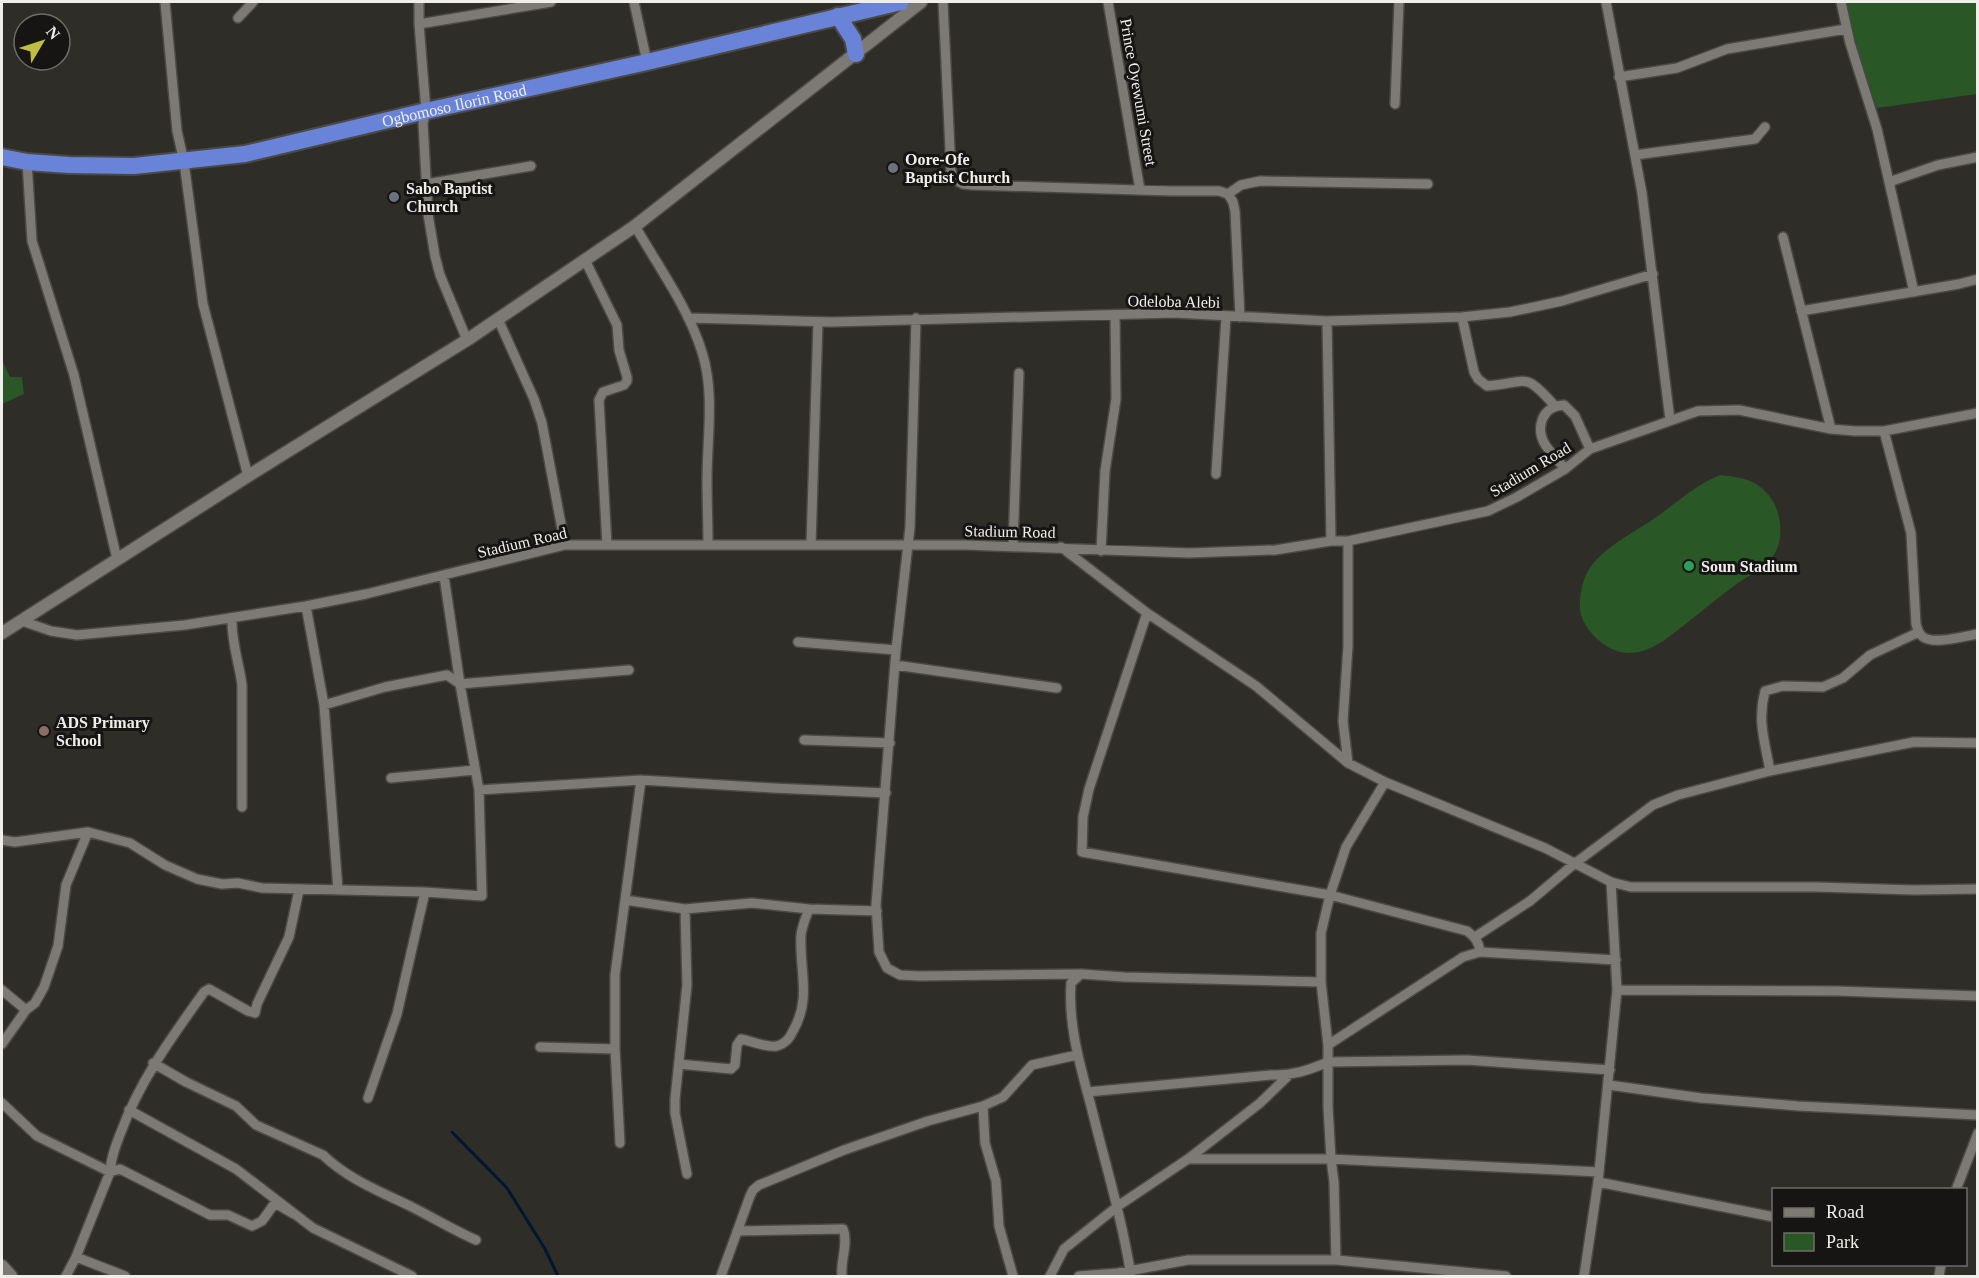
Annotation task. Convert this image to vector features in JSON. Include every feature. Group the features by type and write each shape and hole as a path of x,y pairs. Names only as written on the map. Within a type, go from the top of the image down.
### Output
{"highway":[{"name":"Ogbomoso Ilorin Road","path":"2,157 27,162 134,166 245,154 901,2"},
{"path":"838,16 853,39 856,54"}],"main road":[{"path":"2,633 467,340 635,226 921,2"},
{"path":"2,1266 11,1276"}],"street":[{"path":"165,2 177,131 184,162 203,304 248,476"},
{"path":"238,18 253,2"},
{"path":"419,2 426,111 423,123 428,214 440,275 467,340"},
{"path":"419,24 551,2"},
{"path":"634,2 647,62"},
{"path":"943,2 951,171 955,180 972,185 1140,190"},
{"name":"Prince Oyewumi Street","path":"1108,2 1140,190 1219,191 1228,194"},
{"path":"1395,104 1399,2"},
{"path":"1606,2 1642,193 1670,420"},
{"path":"1841,2 1846,29 1877,129 1914,291"},
{"path":"1619,77 1677,68 1727,49 1846,29"},
{"path":"1635,155 1755,139 1765,127"},
{"path":"1889,182 1938,165 1977,157"},
{"path":"27,162 32,241 74,375 117,559"},
{"path":"426,184 531,166"},
{"path":"1240,317 1235,211 1228,194 1241,185 1260,181 1428,184"},
{"path":"635,226 688,318 702,353 708,382 708,545"},
{"path":"1783,237 1831,429"},
{"path":"585,260 617,325 627,377 624,385 603,392 599,400 607,545"},
{"name":"Odeloba Alebi","path":"688,318 818,322 1174,314 1327,321 1462,317 1510,312 1562,301 1653,274"},
{"path":"1801,311 1977,279"},
{"path":"1101,551 1105,471 1116,399 1115,315"},
{"path":"1216,474 1226,316"},
{"path":"1462,317 1474,372 1478,379 1486,386 1520,380 1533,383 1554,405"},
{"path":"916,318 910,527 896,650 877,910 879,952 887,968 900,975 919,976 1081,974 1321,982"},
{"path":"498,319 534,399 542,423 565,545"},
{"path":"1327,321 1331,541"},
{"path":"811,545 818,322"},
{"path":"1012,546 1019,373"},
{"path":"1564,469 1545,444 1540,426 1544,414 1554,405 1564,405 1575,416 1590,449"},
{"name":"Stadium Road","path":"21,621 51,632 77,635 185,625 306,606 444,576 565,545 907,545 1061,547 1101,551 1275,550 1331,541 1348,541 1488,511 1564,469 1590,449 1698,411 1739,410 1831,429 1855,431 1884,431 1977,413"},
{"path":"1884,431 1911,532 1916,624 1919,632 1924,638 1933,641 1977,634"},
{"path":"1348,541 1348,646 1343,721 1348,763"},
{"path":"1061,547 1147,613 1256,686 1348,763 1385,782 1545,848 1611,882 1631,887 1977,889"},
{"path":"2,840 15,842 88,832 130,843 165,865 197,879 222,884 238,883 251,887 299,890 425,892 482,896 479,790 444,576"},
{"path":"306,606 324,705 338,890"},
{"path":"1147,613 1089,789 1083,817 1082,852 1330,895 1467,931 1475,937 1480,952"},
{"path":"232,618 234,650 240,668 242,685 242,807"},
{"path":"1770,771 1761,731 1761,705 1765,691 1783,686 1823,687 1843,678 1870,655 1919,632"},
{"path":"798,642 896,650"},
{"path":"895,665 1057,688"},
{"path":"324,705 385,687 447,675 460,684 629,670"},
{"path":"804,740 890,743"},
{"path":"1475,937 1530,901 1574,864 1653,805 1678,795 1770,771 1914,742 1977,743"},
{"path":"391,778 475,770"},
{"path":"479,790 641,780 886,793"},
{"path":"620,1143 615,1049 615,975 641,780"},
{"path":"1336,1260 1334,1182 1328,1107 1329,1062 1321,982 1321,933 1330,895 1346,847 1385,782"},
{"path":"2,1044 26,1010 35,1003 44,987 58,946 66,885 88,832"},
{"path":"1584,1276 1599,1177 1617,990 1611,882"},
{"path":"66,1276 76,1257 110,1172 111,1159 129,1110 153,1063 209,989 255,1013 257,1004 289,937 299,890"},
{"path":"368,1098 397,1014 425,892"},
{"path":"625,900 685,909 752,903 809,909 877,910"},
{"path":"685,909 687,985 675,1113 687,1174"},
{"path":"679,1064 731,1069 735,1065 737,1045 741,1039 774,1047 790,1038 799,1020 803,1003 805,982 801,935 809,909"},
{"path":"1328,1045 1463,957 1480,952 1616,960"},
{"path":"1081,974 1071,983 1070,994 1077,1055 1118,1206 1131,1273"},
{"path":"2,990 26,1010"},
{"path":"1617,990 1977,996"},
{"path":"540,1047 615,1049"},
{"path":"721,1276 753,1190 759,1185 844,1150 928,1120 983,1106 1003,1097 1032,1065 1077,1055"},
{"path":"1087,1092 1271,1075 1288,1076 1329,1062 1467,1060 1610,1070"},
{"path":"153,1063 236,1106 256,1125 323,1155 331,1163 369,1188 476,1240"},
{"path":"1050,1276 1064,1249 1118,1206 1188,1159 1260,1103 1288,1076"},
{"path":"1608,1085 1701,1098 1798,1106 1977,1115"},
{"path":"2,1103 37,1137 110,1172 120,1168 210,1215 228,1215 252,1226 262,1221 274,1203 294,1214"},
{"path":"983,1106 985,1143 996,1181 1000,1232 1013,1276"},
{"path":"129,1110 224,1161 313,1228 412,1276"},
{"path":"1957,1188 1977,1133"},
{"path":"1188,1159 1331,1159 1599,1177 1772,1217"},
{"path":"737,1231 843,1229 845,1234 842,1276"},
{"path":"76,1257 125,1276"},
{"path":"1079,1276 1131,1273 1188,1260 1336,1260 1506,1276"}],"green space":[{"path":"1846,2 1977,2 1977,94 1877,108 1860,58"},
{"path":"2,360 10,377 22,377 24,394 2,404"},
{"path":"1720,475 1736,477 1758,485 1774,503 1779,517 1780,534 1773,556 1761,568 1653,647 1628,653 1605,645 1586,626 1580,610 1581,590 1588,571 1601,555 1617,542 1693,490"}],"waterway":[{"path":"452,1132 507,1188 545,1249 558,1276"}],"place":[{"name":"Oore-Ofe Baptist Church","path":"893,168"},
{"name":"Sabo Baptist Church","path":"394,197"},
{"name":"Soun Stadium","path":"1689,566"},
{"name":"ADS Primary School","path":"44,731"}]}
